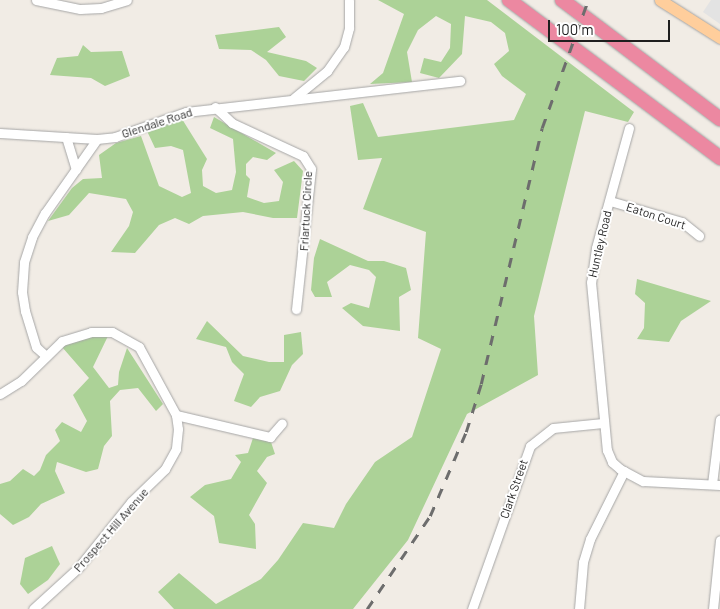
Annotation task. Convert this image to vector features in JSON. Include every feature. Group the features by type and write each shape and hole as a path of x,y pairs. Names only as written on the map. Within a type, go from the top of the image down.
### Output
{"highway":[{"path":"509,0 720,158"},
{"path":"562,0 720,119"},
{"path":"647,64 720,114"}],"main road":[{"path":"660,0 720,38"}],"street":[{"path":"36,0 80,9 101,8 127,0"},
{"path":"294,99 327,71 344,47 349,28 350,0"},
{"name":"Glendale Road","path":"0,133 97,139 115,137 186,112 215,107 460,81"},
{"name":"Friartuck Circle","path":"215,107 232,123 303,156 311,169 305,202 302,281 296,309"},
{"name":"Huntley Road","path":"624,471 608,455 603,422 591,282 629,128"},
{"path":"66,137 76,169"},
{"path":"46,356 36,347 25,311 22,292 24,262 32,237 45,213 97,139"},
{"name":"Eaton Court","path":"610,202 682,222 699,236"},
{"name":"Prospect Hill Avenue","path":"0,394 21,381 62,342 80,334 101,332 122,335 139,348 176,415 178,429 176,449 165,470 130,502 80,567 33,609"},
{"path":"176,415 270,436 282,423"},
{"path":"579,609 583,562 590,539 624,471 643,481 716,485 720,419"},
{"name":"Clark Street","path":"472,609 530,446 553,428 603,422"},
{"path":"714,609 720,540"}],"green space":[{"path":"378,0 487,0 634,112 628,122 585,111 534,316 538,375 467,414 408,540 353,609 174,609 158,592 179,573 216,604 261,579 278,560 303,523 334,528 346,504 375,462 412,437 441,349 418,338 426,232 363,209 382,158 358,160 350,106 363,103 378,137 514,120 526,94 502,76 494,64 509,51 505,33 491,22 465,16 462,54 439,78 420,73 424,58 441,62 450,48 451,24 436,16 418,30 407,52 412,82 370,84 383,73 404,14"},
{"path":"279,27 286,37 267,52 306,61 317,68 304,81 279,76 266,60 251,50 219,49 215,35"},
{"path":"83,45 91,52 122,51 130,76 105,86 91,78 50,75 57,58 78,56"},
{"path":"214,117 276,153 267,160 253,157 246,164 246,175 250,179 247,197 264,203 279,201 283,182 274,170 294,161 303,171 297,218 273,218 243,212 203,216 189,224 175,218 159,225 135,253 111,252 129,226 133,212 126,199 89,193 69,215 48,221 72,188 83,179 102,178 99,155 116,143 141,136 159,186 182,197 191,193 183,150 171,146 155,148 147,131 182,119 207,159 202,170 203,186 216,193 232,190 236,172 233,139 210,128"},
{"path":"320,239 368,261 384,261 406,268 411,290 399,297 400,331 363,326 342,308 351,303 369,308 376,277 369,270 350,265 327,282 332,297 315,297 311,290 314,258"},
{"path":"637,279 711,301 681,321 669,342 637,339 644,328 645,303 635,294"},
{"path":"207,321 243,356 269,362 284,362 284,335 301,332 303,354 292,365 280,391 260,397 251,407 234,401 244,374 232,362 226,347 196,339"},
{"path":"87,334 108,336 93,367 109,388 118,385 119,372 127,348 163,404 156,411 138,388 120,390 110,401 112,436 104,446 98,469 86,472 57,462 55,471 65,493 41,504 29,517 13,525 0,514 0,484 10,481 23,469 34,476 40,470 46,455 60,441 55,430 62,422 81,432 87,421 73,395 89,378 62,347"},
{"path":"253,438 270,439 275,454 267,457 257,471 267,483 249,515 255,524 256,549 219,543 214,516 190,497 205,485 231,479 241,462 235,455 248,453"},
{"path":"52,546 60,564 48,580 28,594 20,584 25,558"}],"shaded area":[{"path":"711,0 720,0 720,24 703,12"}],"railway":[{"path":"367,609 430,516 466,432 481,384 542,128 588,0"}]}
